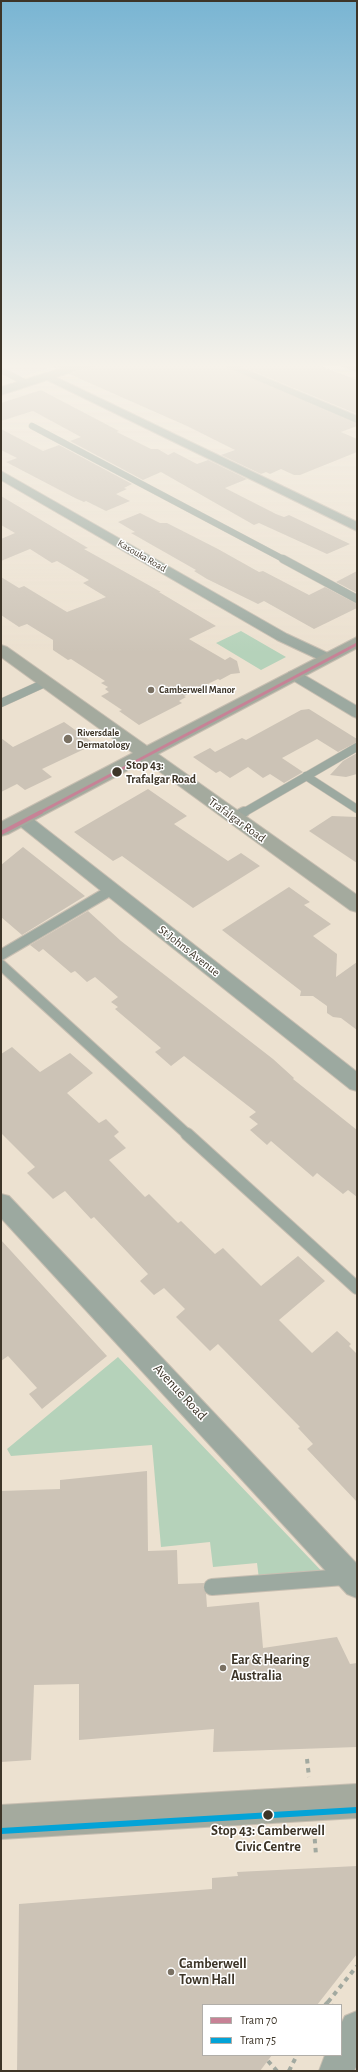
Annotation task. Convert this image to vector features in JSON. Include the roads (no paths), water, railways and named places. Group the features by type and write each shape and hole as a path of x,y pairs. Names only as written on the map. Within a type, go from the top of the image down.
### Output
{"main road":[{"path":"1,830 357,642"},
{"name":"Trafalgar Road","path":"1,650 357,905"},
{"path":"1,1822 357,1801"}],"street":[{"path":"219,460 357,527"},
{"name":"Kasouka Road","path":"1,475 323,660"},
{"path":"294,676 357,713"},
{"name":"St Johns Avenue","path":"22,819 357,1083"},
{"name":"Avenue Road","path":"1,1203 197,1410 354,1580"},
{"path":"336,2071 357,2028"}],"lane":[{"path":"95,460 357,599"},
{"path":"1,703 47,682"},
{"path":"235,817 357,747"},
{"path":"306,776 357,808"},
{"path":"1,956 111,890"},
{"path":"1,965 357,1288"},
{"path":"212,1587 354,1580"}],"tram line":[{"name":"70","path":"1,833 357,644"},
{"name":"75","path":"1,1831 357,1810"}],"place":[{"name":"Camberwell Manor","path":"151,690"},
{"name":"Riversdale Dermatology","path":"68,739"},
{"name":"Stop 43: Trafalgar Road","path":"117,772"},
{"name":"Ear & Hearing Australia","path":"223,1668"},
{"name":"Stop 43: Camberwell Civic Centre","path":"268,1815"},
{"name":"Camberwell Town Hall","path":"171,1972"}]}
